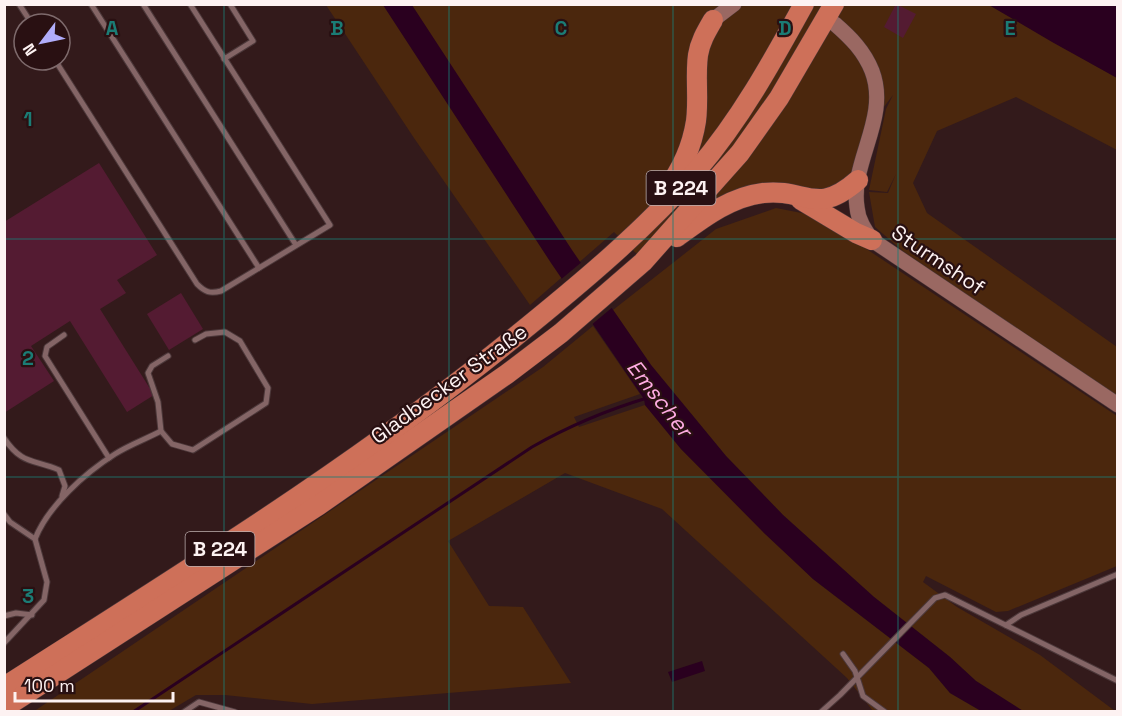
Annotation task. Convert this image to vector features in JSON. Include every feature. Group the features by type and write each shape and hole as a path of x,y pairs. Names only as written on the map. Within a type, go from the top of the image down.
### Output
{"highway":[{"name":"Gladbecker Straße","path":"4,687 187,571 373,445 482,364 605,261 669,201 723,136 743,109 804,4"},
{"name":"Gladbecker Straße","path":"4,708 319,505 507,374 561,333 643,262 713,184 750,139 835,14"},
{"path":"605,261 660,198 686,157 693,138 696,119 698,56 710,19"},
{"path":"643,262 710,214 731,202 764,193 822,200 842,194 858,180"},
{"path":"797,197 856,233 872,240"}],"street":[{"path":"710,19 734,4"},
{"name":"Sturmshof","path":"835,14 865,56 876,87 876,107 858,180 856,204 864,229 872,240 1118,405"}],"lane":[{"path":"91,4 259,268"},
{"path":"143,4 296,245"},
{"path":"63,72 196,284 204,292 221,291 330,225 190,4"},
{"path":"224,59 253,41 230,4"},
{"path":"168,356 152,366 148,373 158,402 161,431 172,444 193,450 266,403 268,388 240,342 225,332 206,334 195,340"},
{"path":"64,335 47,347 45,356 109,458"},
{"path":"4,642 44,600 47,582 35,539 40,525 62,497 109,458 161,431"},
{"path":"4,438 14,452 28,462 45,464 59,470 65,486 62,497"},
{"path":"4,514 10,522 35,539"},
{"path":"1006,625 1021,615 1118,574"},
{"path":"821,711 935,598 945,595 1118,681"},
{"path":"4,616 16,613 32,615"},
{"path":"843,654 857,677 863,696 885,711"},
{"path":"184,711 199,702 235,711"}],"shaded area":[{"path":"326,5 989,5 1117,78 1117,150 1016,97 937,131 913,183 927,213 1117,347 1117,397 904,252 875,227 869,192 888,193 896,174 887,192 869,190 886,109 893,95 867,129 851,179 824,189 746,186 708,204 642,259 614,232 530,305 414,138"},
{"path":"776,208 817,216 1117,416 1117,566 1008,611 996,612 926,576 923,582 957,607 1040,655 1115,711 1023,711 976,681 950,657 874,597 783,515 726,456 651,365 613,310 716,229"},
{"path":"593,326 640,394 574,417 579,427 645,405 681,449 813,579 929,668 950,693 981,711 873,711 847,678 662,509 565,473 448,541 489,606 523,607 571,683 312,704 225,695 196,695 169,711 33,712 543,367"}],"water":[{"name":"Emscher","path":"383,5 412,5 572,250 651,365 726,456 783,515 874,597 950,657 976,681 1023,711 981,711 950,693 929,668 813,579 681,449 645,405 644,399 551,263"},
{"path":"989,5 1117,5 1117,78 1052,42"},
{"path":"702,661 705,671 672,682 668,672"}],"pier":[{"path":"583,261 614,306 590,326 559,281"}],"building":[{"path":"896,4 916,14 903,38 884,27"},
{"path":"99,163 157,255 117,280 126,293 100,309 154,395 127,412 70,321 31,346 54,381 4,413 4,222"},
{"path":"181,293 203,329 169,350 147,314"}],"waterway":[{"name":"Emscher","path":"133,712 532,447 588,419 647,398"}]}
